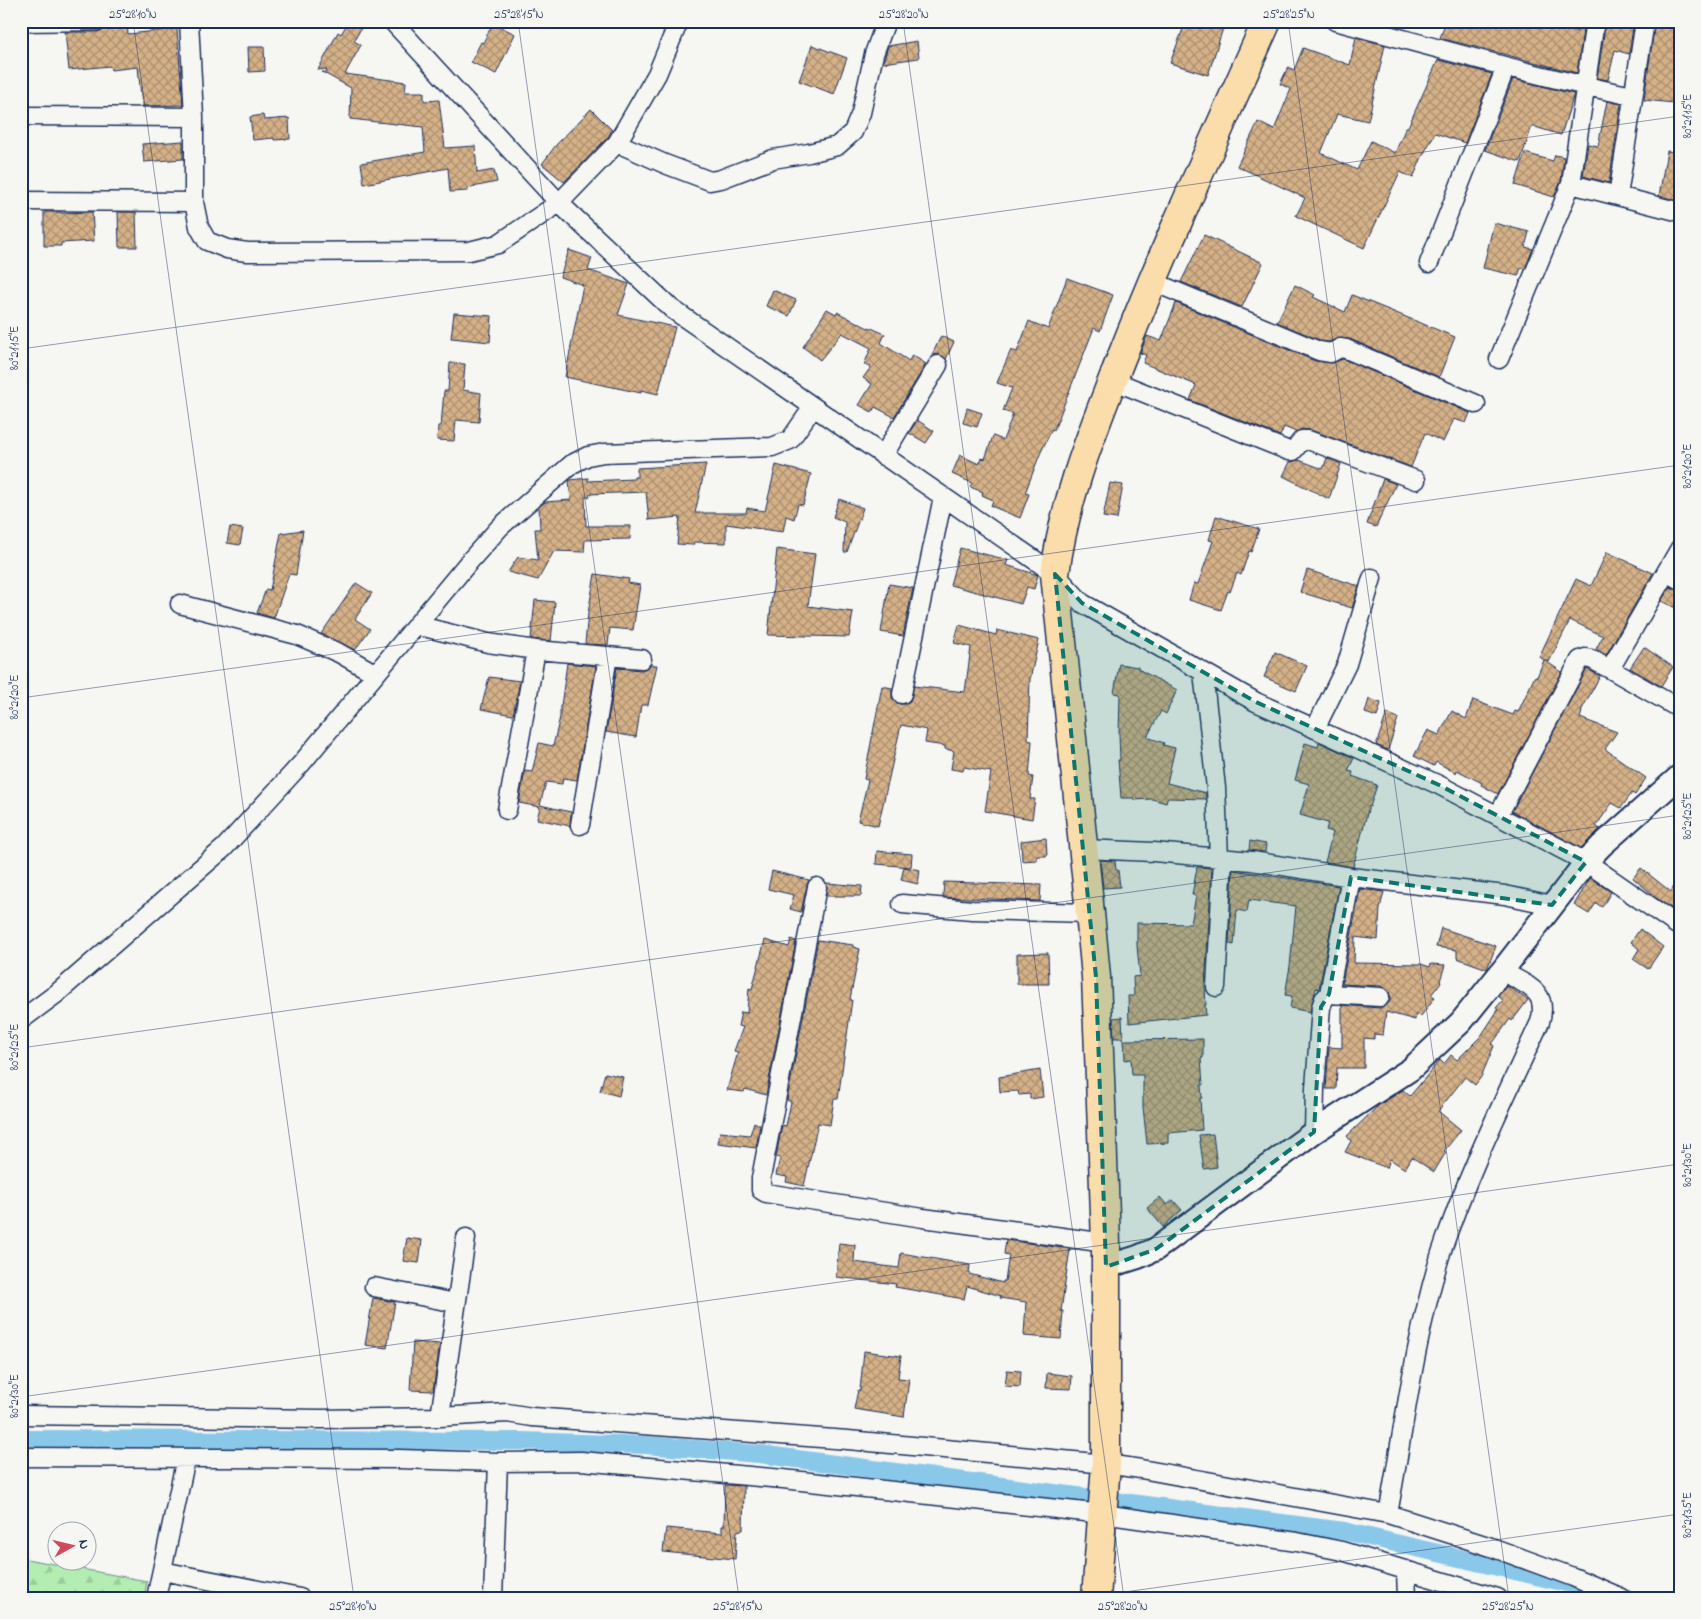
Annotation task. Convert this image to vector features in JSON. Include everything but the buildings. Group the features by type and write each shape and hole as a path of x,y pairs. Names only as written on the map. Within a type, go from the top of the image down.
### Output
{"main road":[{"path":"1096,1598 1106,1468 1106,1255 1096,977 1055,574 1059,543 1066,514 1086,450 1112,380 1152,281 1267,21"}],"street":[{"path":"21,22 98,21"},
{"path":"190,21 194,117 194,202 199,227 208,241 227,249 247,252 469,251 498,244 559,203 617,144 657,74 678,21"},
{"path":"392,21 559,203 672,309 1055,574 1082,603 1256,702 1439,785 1586,862 1680,927"},
{"path":"617,144 710,181 721,179 772,159 810,153 837,146 852,132 861,113 874,54 886,21"},
{"path":"1336,21 1506,67 1633,96"},
{"path":"1499,359 1571,184 1587,86 1595,21"},
{"path":"1618,196 1645,21"},
{"path":"1429,263 1506,67"},
{"path":"21,116 194,117"},
{"path":"1571,184 1680,212"},
{"path":"21,201 194,202"},
{"path":"1152,281 1319,351 1331,353 1340,348 1346,349 1476,404"},
{"path":"883,456 938,365"},
{"path":"1112,380 1289,451 1293,451 1302,440 1308,440 1416,480"},
{"path":"21,1020 56,994 224,848 302,764 416,625 500,527 572,464 588,456 604,453 772,447 790,440 813,407"},
{"path":"902,694 944,497"},
{"path":"1610,669 1673,576 1680,548"},
{"path":"1315,729 1347,664 1372,578"},
{"path":"180,604 297,635 339,653 376,674"},
{"path":"416,625 488,643 536,650 642,659"},
{"path":"507,810 536,650"},
{"path":"580,826 608,656"},
{"path":"1498,816 1580,660 1585,658 1610,669 1680,709"},
{"path":"1203,672 1216,788 1221,858 1216,988"},
{"path":"818,887 761,1178 762,1190 766,1193 923,1218 1106,1255 1138,1257 1156,1249 1314,1132 1411,1069 1461,1022 1600,846 1680,776"},
{"path":"1083,849 1154,852 1252,861 1351,877 1505,896 1552,905"},
{"path":"1314,1132 1321,1007 1324,999 1329,994 1351,877"},
{"path":"902,904 972,910 1090,913"},
{"path":"1388,1514 1422,1324 1442,1253 1462,1196 1544,1010 1542,1001 1537,993 1502,971"},
{"path":"1329,994 1380,997"},
{"path":"440,1417 466,1238"},
{"path":"374,1288 456,1302"},
{"path":"21,1415 246,1419 440,1417 507,1413 559,1419 830,1439 1106,1468 1251,1488 1388,1514 1491,1547 1572,1576 1622,1598"},
{"path":"21,1457 398,1459 498,1462 581,1461 784,1479 1103,1511 1164,1524 1296,1542 1342,1551 1498,1598"},
{"path":"156,1598 186,1458"},
{"path":"493,1598 498,1462"},
{"path":"1406,1570 1406,1598"},
{"path":"162,1571 300,1598"}],"highlighted area":[{"path":"1055,574 1082,603 1256,702 1439,785 1586,862 1552,905 1351,877 1329,994 1321,1007 1314,1132 1156,1249 1106,1267 1096,977"}],"green space":[{"path":"21,1558 48,1563 48,1572 98,1572 147,1581 144,1598 21,1598"}],"waterway":[{"path":"21,1439 521,1441 645,1445 759,1454 1344,1531 1579,1586"}]}
